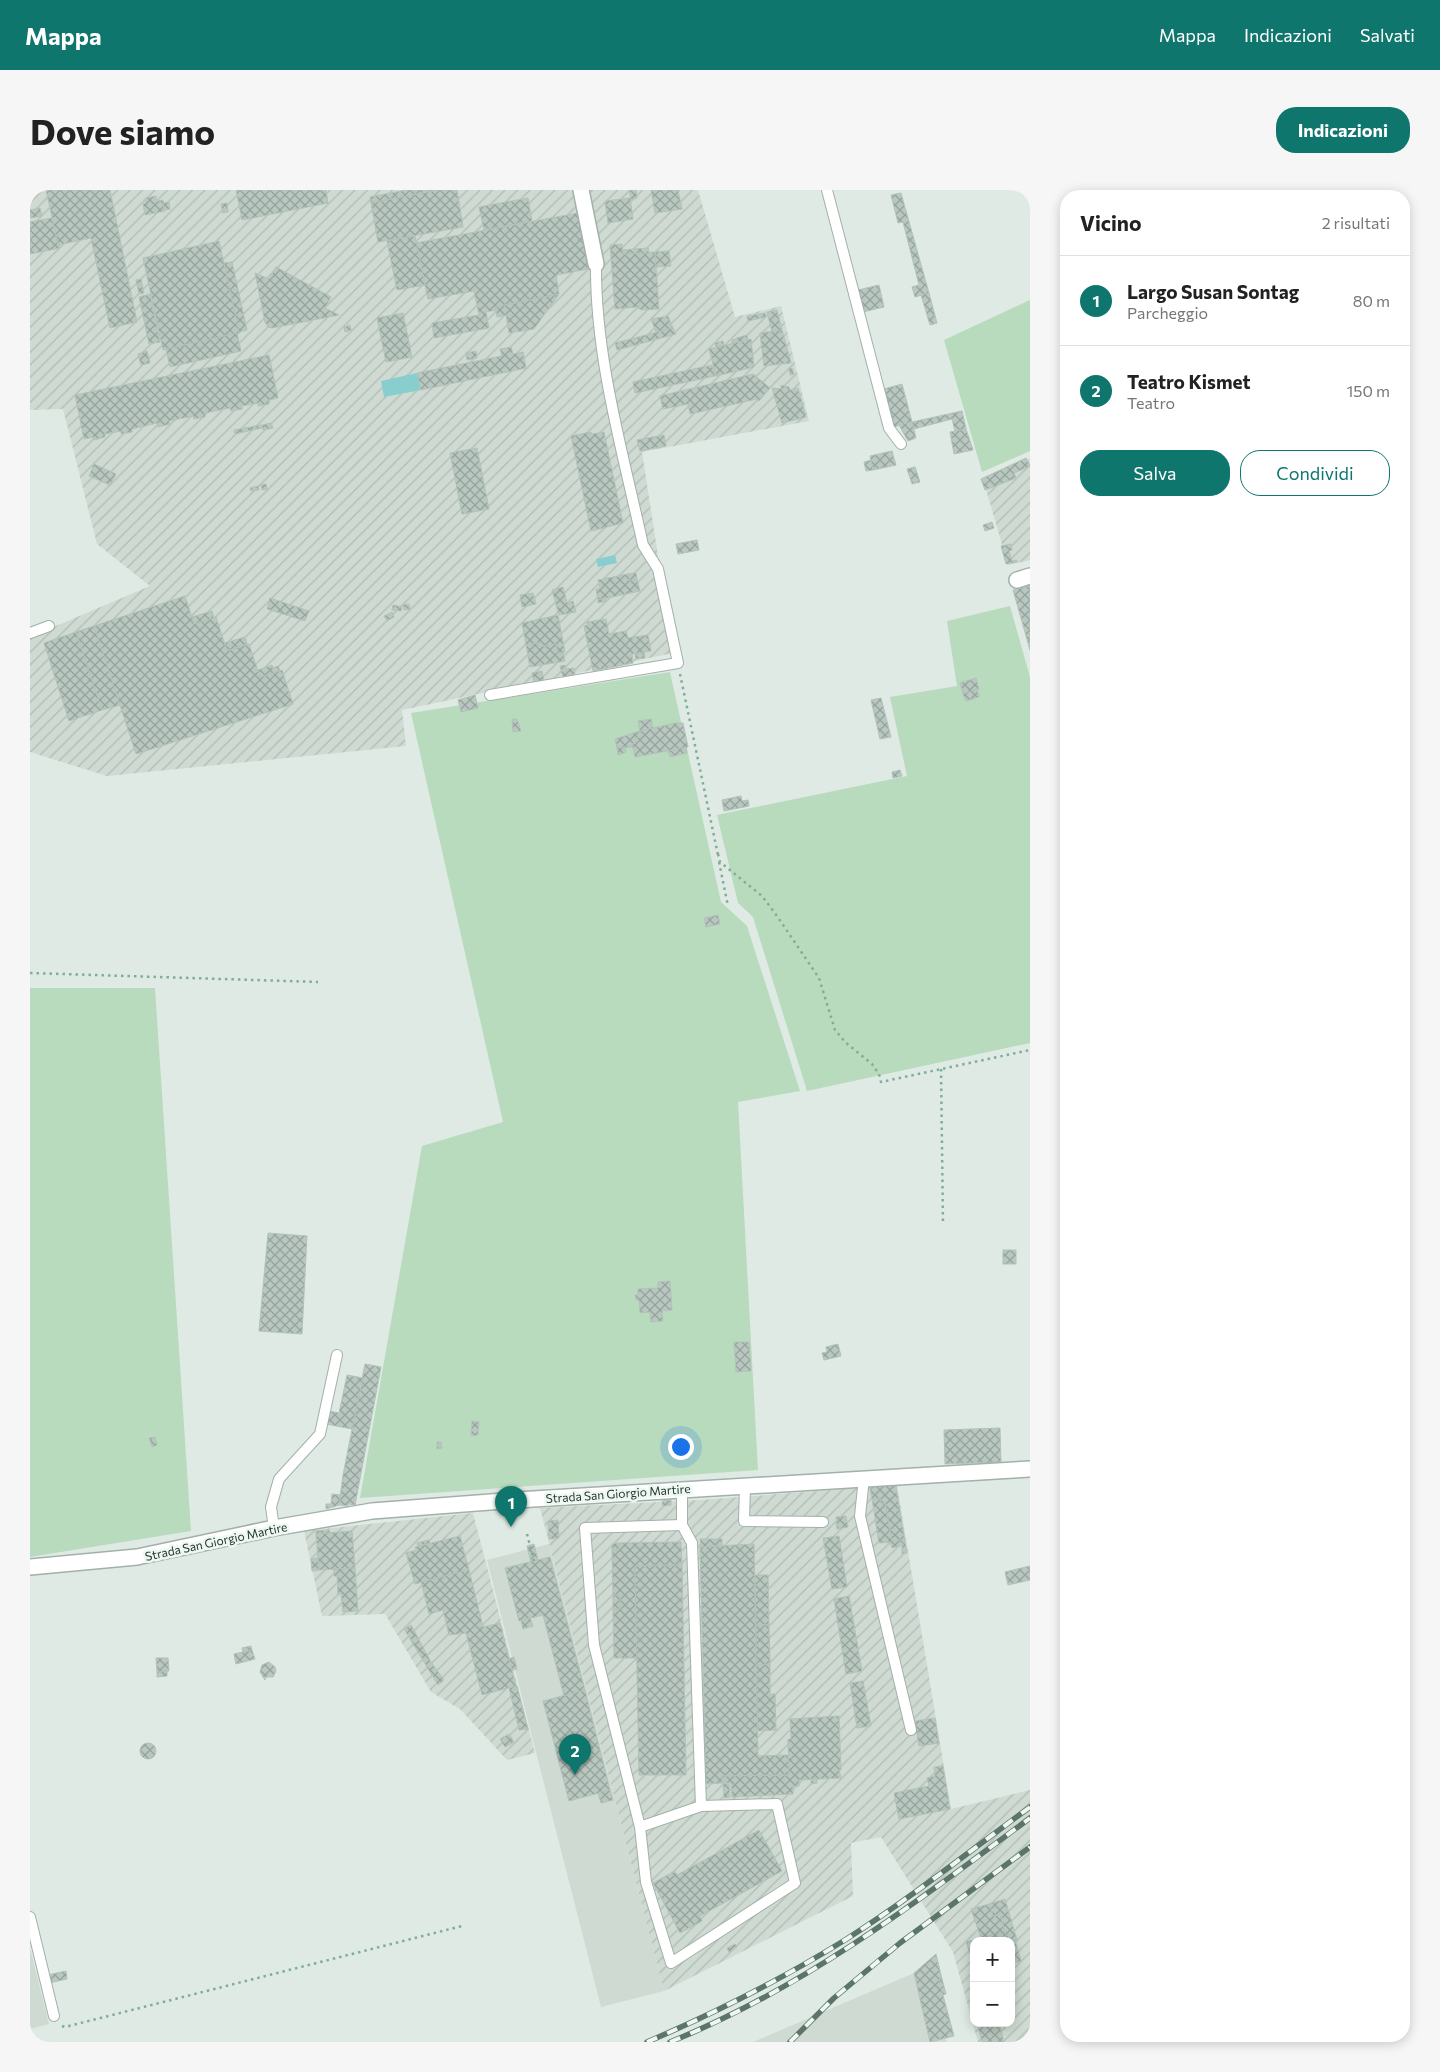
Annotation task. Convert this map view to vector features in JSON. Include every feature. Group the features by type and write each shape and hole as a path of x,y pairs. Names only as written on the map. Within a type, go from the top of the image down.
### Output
{"street":[{"path":"581,190 596,264"},
{"name":"Strada San Giorgio Martire","path":"30,1567 137,1557 274,1528 372,1511 518,1500 1030,1469"}],"lane":[{"path":"827,190 889,428 900,444"},
{"path":"490,695 678,663 658,569 643,545 604,365 596,286 596,264"},
{"path":"30,633 49,626"},
{"path":"274,1528 270,1507 279,1479 320,1434 338,1355"},
{"path":"864,1478 860,1516 911,1730"},
{"path":"745,1486 744,1521 823,1522"},
{"path":"682,1490 682,1525 692,1543 701,1806"},
{"path":"640,1827 701,1806 777,1804 795,1883 671,1963 646,1882 640,1827 594,1645 585,1528 682,1525"},
{"path":"30,1917 54,2016"}],"path":[{"path":"678,663 728,906"},
{"path":"718,854 720,862 762,896 777,916 819,978 834,1030 845,1042 872,1064 879,1074 881,1082 1030,1050"},
{"path":"30,973 318,982"},
{"path":"941,1069 943,1224"},
{"path":"527,1534 534,1561"},
{"path":"54,2016 56,2023 65,2027 462,1926"}],"shaded area":[{"path":"30,190 698,190 735,317 781,306 809,421 642,452 673,653 402,710 406,746 107,776 30,752 30,637 150,586 97,544 63,409 30,410"},
{"path":"1030,458 1030,560 1008,565 983,479"},
{"path":"897,1485 951,1809 1030,1790 1030,2042 978,2042 974,2027 1015,2027 1015,1937 970,1937 970,2013 953,1952 881,1837 851,1843 853,1896 664,1991 540,1508 700,1500"},
{"path":"473,1513 535,1753 507,1760 460,1709 431,1692 385,1614 322,1616 304,1531"},
{"path":"549,1544 664,1991 601,2007 487,1560"},
{"path":"30,1948 49,2024 30,2029"},
{"path":"914,1973 947,2042 753,2042"}],"green space":[{"path":"1030,300 1030,451 982,472 944,340"},
{"path":"1010,606 1030,677 1030,1043 807,1091 753,917 738,903 717,815 907,776 890,697 957,686 947,621"},
{"path":"670,672 721,902 747,926 800,1091 738,1102 758,1470 360,1498 422,1146 503,1122 411,713"},
{"path":"30,988 155,988 191,1531 30,1557"}],"water":[{"path":"417,373 421,390 384,397 381,381"},
{"path":"615,555 617,563 598,567 596,559"}],"building":[{"path":"46,190 110,190 137,322 110,328 91,238 58,245"},
{"path":"236,190 326,190 328,203 242,220"},
{"path":"406,190 438,190 371,203 370,197"},
{"path":"438,190 457,190 463,227 378,242 371,203"},
{"path":"629,190 636,190 637,198 631,200"},
{"path":"651,190 678,190 682,209 655,213"},
{"path":"901,193 929,293 915,297 912,287 919,285 903,222 898,223 891,195"},
{"path":"156,196 157,201 163,200 165,211 145,215 143,204 146,203 145,198"},
{"path":"528,198 532,221 484,230 479,207"},
{"path":"630,198 633,219 608,223 605,201"},
{"path":"169,202 170,209 164,210 163,203"},
{"path":"227,203 228,212 223,213 221,204"},
{"path":"40,208 42,216 30,218 30,210"},
{"path":"578,213 588,269 556,275 559,294 496,307 496,310 486,312 489,328 434,338 432,323 479,315 474,291 428,299 416,243"},
{"path":"52,218 60,248 30,254 30,222"},
{"path":"415,236 425,285 397,290 387,241"},
{"path":"219,241 240,333 163,350 143,258"},
{"path":"622,244 623,254 655,252 659,309 641,310 637,307 615,309 610,245"},
{"path":"648,248 649,253 623,254 622,250"},
{"path":"669,251 671,266 656,267 655,252"},
{"path":"232,262 247,330 239,332 224,263"},
{"path":"276,267 331,297 325,308 339,315 272,328 268,327 265,322 255,273 269,279"},
{"path":"141,279 144,293 139,294 136,280"},
{"path":"879,285 884,307 863,312 858,290"},
{"path":"929,293 937,323 930,325 921,295"},
{"path":"150,294 160,342 149,344 139,297"},
{"path":"559,294 534,329 509,333 506,315 497,317 496,307"},
{"path":"777,310 782,330 772,332 767,312"},
{"path":"403,313 412,357 386,362 377,318"},
{"path":"765,313 766,317 748,321 747,316"},
{"path":"668,316 673,328 656,332 651,319"},
{"path":"350,325 351,330 345,332 344,327"},
{"path":"673,328 676,334 617,350 615,343"},
{"path":"782,330 791,363 764,366 760,333"},
{"path":"237,333 241,351 170,367 166,349"},
{"path":"747,335 748,340 732,343 732,340"},
{"path":"751,339 754,367 716,376 709,349"},
{"path":"723,341 724,345 716,347 715,343"},
{"path":"511,347 513,354 523,352 526,368 421,390 417,373 502,356 500,349"},
{"path":"147,351 150,363 141,365 138,354"},
{"path":"476,351 477,358 467,360 466,353"},
{"path":"269,355 278,398 269,400 269,404 258,406 258,403 242,406 242,409 231,411 230,408 205,413 205,417 194,419 193,416 169,421 170,424 158,427 157,423 132,429 132,432 121,434 121,431 105,434 105,437 94,440 94,437 84,439 75,395"},
{"path":"712,365 715,376 635,393 633,382"},
{"path":"792,368 794,374 790,375 789,369"},
{"path":"753,374 770,388 759,401 757,399 690,414 688,404 663,409 660,396"},
{"path":"902,384 912,422 893,427 884,389"},
{"path":"781,385 789,387 790,390 798,388 806,417 782,423 772,388 781,389"},
{"path":"962,411 966,429 955,431 952,419 914,429 912,422"},
{"path":"912,422 916,438 908,441 899,425"},
{"path":"271,423 273,428 263,430 262,425"},
{"path":"261,425 262,428 235,434 234,430"},
{"path":"966,429 973,450 954,454 950,432"},
{"path":"591,432 592,434 604,432 623,523 591,531 571,436"},
{"path":"664,435 666,446 640,451 637,440"},
{"path":"477,448 489,509 462,514 450,453"},
{"path":"892,451 896,465 873,470 870,456"},
{"path":"1026,458 1030,466 1014,473 1016,478 985,490 981,479"},
{"path":"871,460 873,470 866,471 864,462"},
{"path":"94,464 116,474 110,485 89,476"},
{"path":"915,467 920,482 912,484 907,469"},
{"path":"266,484 267,489 262,490 261,485"},
{"path":"258,486 259,490 251,491 250,488"},
{"path":"992,522 994,528 985,531 983,525"},
{"path":"697,540 699,550 678,554 676,544"},
{"path":"1011,544 1012,550 1009,551 1012,561 1017,560 1017,562 1006,564 1001,546"},
{"path":"636,573 637,579 630,581 628,574"},
{"path":"628,574 630,581 637,579 640,591 598,600 596,589 600,589 598,580"},
{"path":"1030,586 1030,650 1013,590"},
{"path":"563,587 567,603 573,601 576,612 559,615 552,590"},
{"path":"533,593 536,604 522,607 520,595"},
{"path":"185,596 194,624 216,617 227,651 249,644 260,677 282,670 293,704 136,754 94,626"},
{"path":"270,598 309,611 305,621 267,609"},
{"path":"605,598 606,601 598,603 598,600"},
{"path":"409,604 410,609 404,610 403,605"},
{"path":"393,605 402,607 401,611 392,610"},
{"path":"212,611 214,618 194,624 192,617"},
{"path":"392,612 394,617 387,621 384,616"},
{"path":"558,615 565,652 558,654 556,644 538,647 538,643 526,645 522,623"},
{"path":"606,619 609,634 626,631 628,638 648,635 651,651 632,654 633,663 593,671 584,626 587,625 587,622"},
{"path":"94,626 120,705 102,710 76,632"},
{"path":"76,632 102,710 69,721 44,643"},
{"path":"245,637 247,644 227,651 225,643"},
{"path":"538,643 538,647 556,644 558,654 563,653 565,661 530,667 526,645"},
{"path":"644,652 645,658 636,659 635,654"},
{"path":"272,665 273,668 278,666 280,671 260,677 258,670"},
{"path":"565,665 566,669 574,668 575,674 563,677 560,666"},
{"path":"542,671 544,681 534,683 532,673"},
{"path":"976,678 979,689 963,694 960,683"},
{"path":"977,689 979,697 966,701 963,694"},
{"path":"475,695 478,708 461,712 458,700"},
{"path":"881,698 891,737 880,739 871,700"},
{"path":"512,719 517,719 521,731 513,732"},
{"path":"651,719 653,728 640,731 638,721"},
{"path":"683,723 688,747 635,757 632,744 636,743 635,738 641,737 640,731"},
{"path":"640,731 641,737 635,738 636,743 632,744 632,747 617,748 615,739"},
{"path":"625,747 626,752 618,755 617,748"},
{"path":"686,747 687,753 670,757 668,751"},
{"path":"900,770 902,776 893,778 892,772"},
{"path":"741,796 742,801 748,800 749,806 724,811 722,800"},
{"path":"718,915 720,924 706,927 704,918"},
{"path":"268,1233 307,1236 302,1334 259,1331"},
{"path":"1003,1250 1016,1250 1016,1264 1003,1264"},
{"path":"670,1281 672,1310 662,1311 663,1321 651,1322 650,1312 640,1313 639,1300 636,1300 635,1295 638,1294 638,1289 658,1288 658,1282"},
{"path":"734,1342 749,1342 751,1371 736,1372"},
{"path":"838,1344 841,1356 824,1360 822,1353 827,1352 826,1347"},
{"path":"365,1364 381,1367 355,1505 339,1505 343,1475"},
{"path":"347,1375 363,1378 352,1429 326,1424 329,1411 339,1413"},
{"path":"472,1421 479,1422 478,1435 471,1436"},
{"path":"1000,1428 1001,1462 945,1464 944,1430"},
{"path":"155,1437 157,1445 152,1447 149,1438"},
{"path":"437,1442 441,1442 442,1448 437,1449"},
{"path":"895,1481 907,1553 902,1554 902,1540 892,1541 885,1503 881,1504 880,1499 872,1499 870,1489 881,1482"},
{"path":"332,1494 341,1495 339,1505 326,1509 326,1504 331,1504"},
{"path":"872,1499 880,1499 881,1504 885,1503 892,1541 902,1540 903,1545 892,1548 890,1542 879,1543"},
{"path":"671,1500 671,1505 663,1506 662,1501"},
{"path":"846,1516 848,1527 837,1529 836,1517"},
{"path":"558,1520 559,1538 549,1539 548,1521"},
{"path":"329,1530 330,1533 316,1534 316,1531"},
{"path":"352,1531 355,1568 319,1570 316,1534"},
{"path":"460,1536 469,1570 415,1584 406,1553 416,1550 415,1547"},
{"path":"839,1536 847,1587 832,1589 823,1538"},
{"path":"700,1539 722,1539 722,1545 701,1547"},
{"path":"429,1540 430,1543 418,1546 417,1543"},
{"path":"681,1542 682,1565 635,1566 637,1658 614,1658 613,1609 620,1609 620,1595 613,1595 612,1550 619,1550 619,1543"},
{"path":"619,1543 619,1550 612,1550 612,1544"},
{"path":"534,1544 538,1560 531,1562 527,1546"},
{"path":"754,1544 758,1756 788,1755 789,1775 722,1776 722,1783 706,1784 700,1547"},
{"path":"550,1557 585,1690 564,1696 543,1615 519,1621 505,1568"},
{"path":"318,1558 319,1570 312,1571 311,1559"},
{"path":"682,1565 686,1775 639,1775 635,1566"},
{"path":"1030,1566 1030,1580 1008,1585 1005,1572"},
{"path":"355,1568 358,1611 343,1612 341,1594 338,1594 337,1576 334,1576 334,1569"},
{"path":"469,1570 483,1627 500,1623 516,1686 482,1695 466,1633 449,1635 443,1610 429,1614 421,1582"},
{"path":"755,1575 768,1575 769,1625 756,1625"},
{"path":"613,1595 620,1595 620,1609 613,1609"},
{"path":"849,1596 862,1671 846,1674 834,1599"},
{"path":"530,1618 533,1626 523,1629 521,1621"},
{"path":"411,1625 431,1662 444,1680 438,1685 404,1629"},
{"path":"756,1625 769,1625 770,1664 756,1665"},
{"path":"251,1646 252,1650 243,1652 242,1648"},
{"path":"252,1650 255,1659 236,1664 234,1654"},
{"path":"514,1657 517,1669 512,1670 509,1659"},
{"path":"156,1658 168,1658 169,1671 157,1672"},
{"path":"269,1662 275,1667 276,1671 273,1677 266,1677 265,1680 260,1672 262,1665"},
{"path":"770,1664 770,1694 775,1694 776,1730 758,1731 756,1665"},
{"path":"167,1671 167,1676 157,1677 157,1672"},
{"path":"863,1681 871,1726 857,1728 850,1683"},
{"path":"517,1686 528,1729 519,1730 509,1688"},
{"path":"585,1690 610,1790 569,1801 543,1701"},
{"path":"839,1716 841,1770 839,1770 841,1778 799,1780 799,1786 793,1786 793,1794 732,1797 731,1783 722,1783 722,1776 789,1775 788,1739 791,1739 790,1719"},
{"path":"935,1718 939,1743 919,1746 915,1721"},
{"path":"509,1734 514,1742 505,1747 500,1739"},
{"path":"148,1743 154,1745 156,1751 154,1757 148,1759 142,1757 140,1751 142,1745"},
{"path":"943,1766 950,1809 899,1819 894,1793 929,1786 927,1778 935,1776 934,1767"},
{"path":"811,1779 817,1779 817,1783 811,1784"},
{"path":"723,1784 729,1784 730,1797 724,1798"},
{"path":"610,1790 613,1800 601,1803 598,1793"},
{"path":"759,1830 782,1871 700,1916 702,1921 680,1933 653,1883 675,1871 677,1875"},
{"path":"1005,1899 1017,1940 1015,1940 1015,1937 1003,1937 1006,1936 1000,1914 993,1916 989,1904"},
{"path":"989,1904 993,1916 1000,1914 1006,1936 981,1937 971,1909"},
{"path":"1015,1940 1021,1961 1015,1963"},
{"path":"970,1941 970,1954 966,1942"},
{"path":"735,1944 737,1947 729,1952 727,1948"},
{"path":"936,1954 942,1979 939,1980 954,2036 930,2042 914,1973"},
{"path":"66,1971 67,1979 49,1983 48,1975"},
{"path":"942,1979 946,1994 943,1995 939,1980"},
{"path":"978,2027 1000,2027 1004,2042 982,2042"}],"railway":[{"path":"647,2042 748,1995 845,1940 916,1892 1030,1807"},
{"path":"670,2042 719,2021 812,1970 901,1912 1030,1818"},
{"path":"790,2042 834,1998 900,1943 1030,1847"}],"place":[{"name":"Largo Susan Sontag","path":"511,1527"},
{"name":"Teatro Kismet","path":"575,1775"}]}
